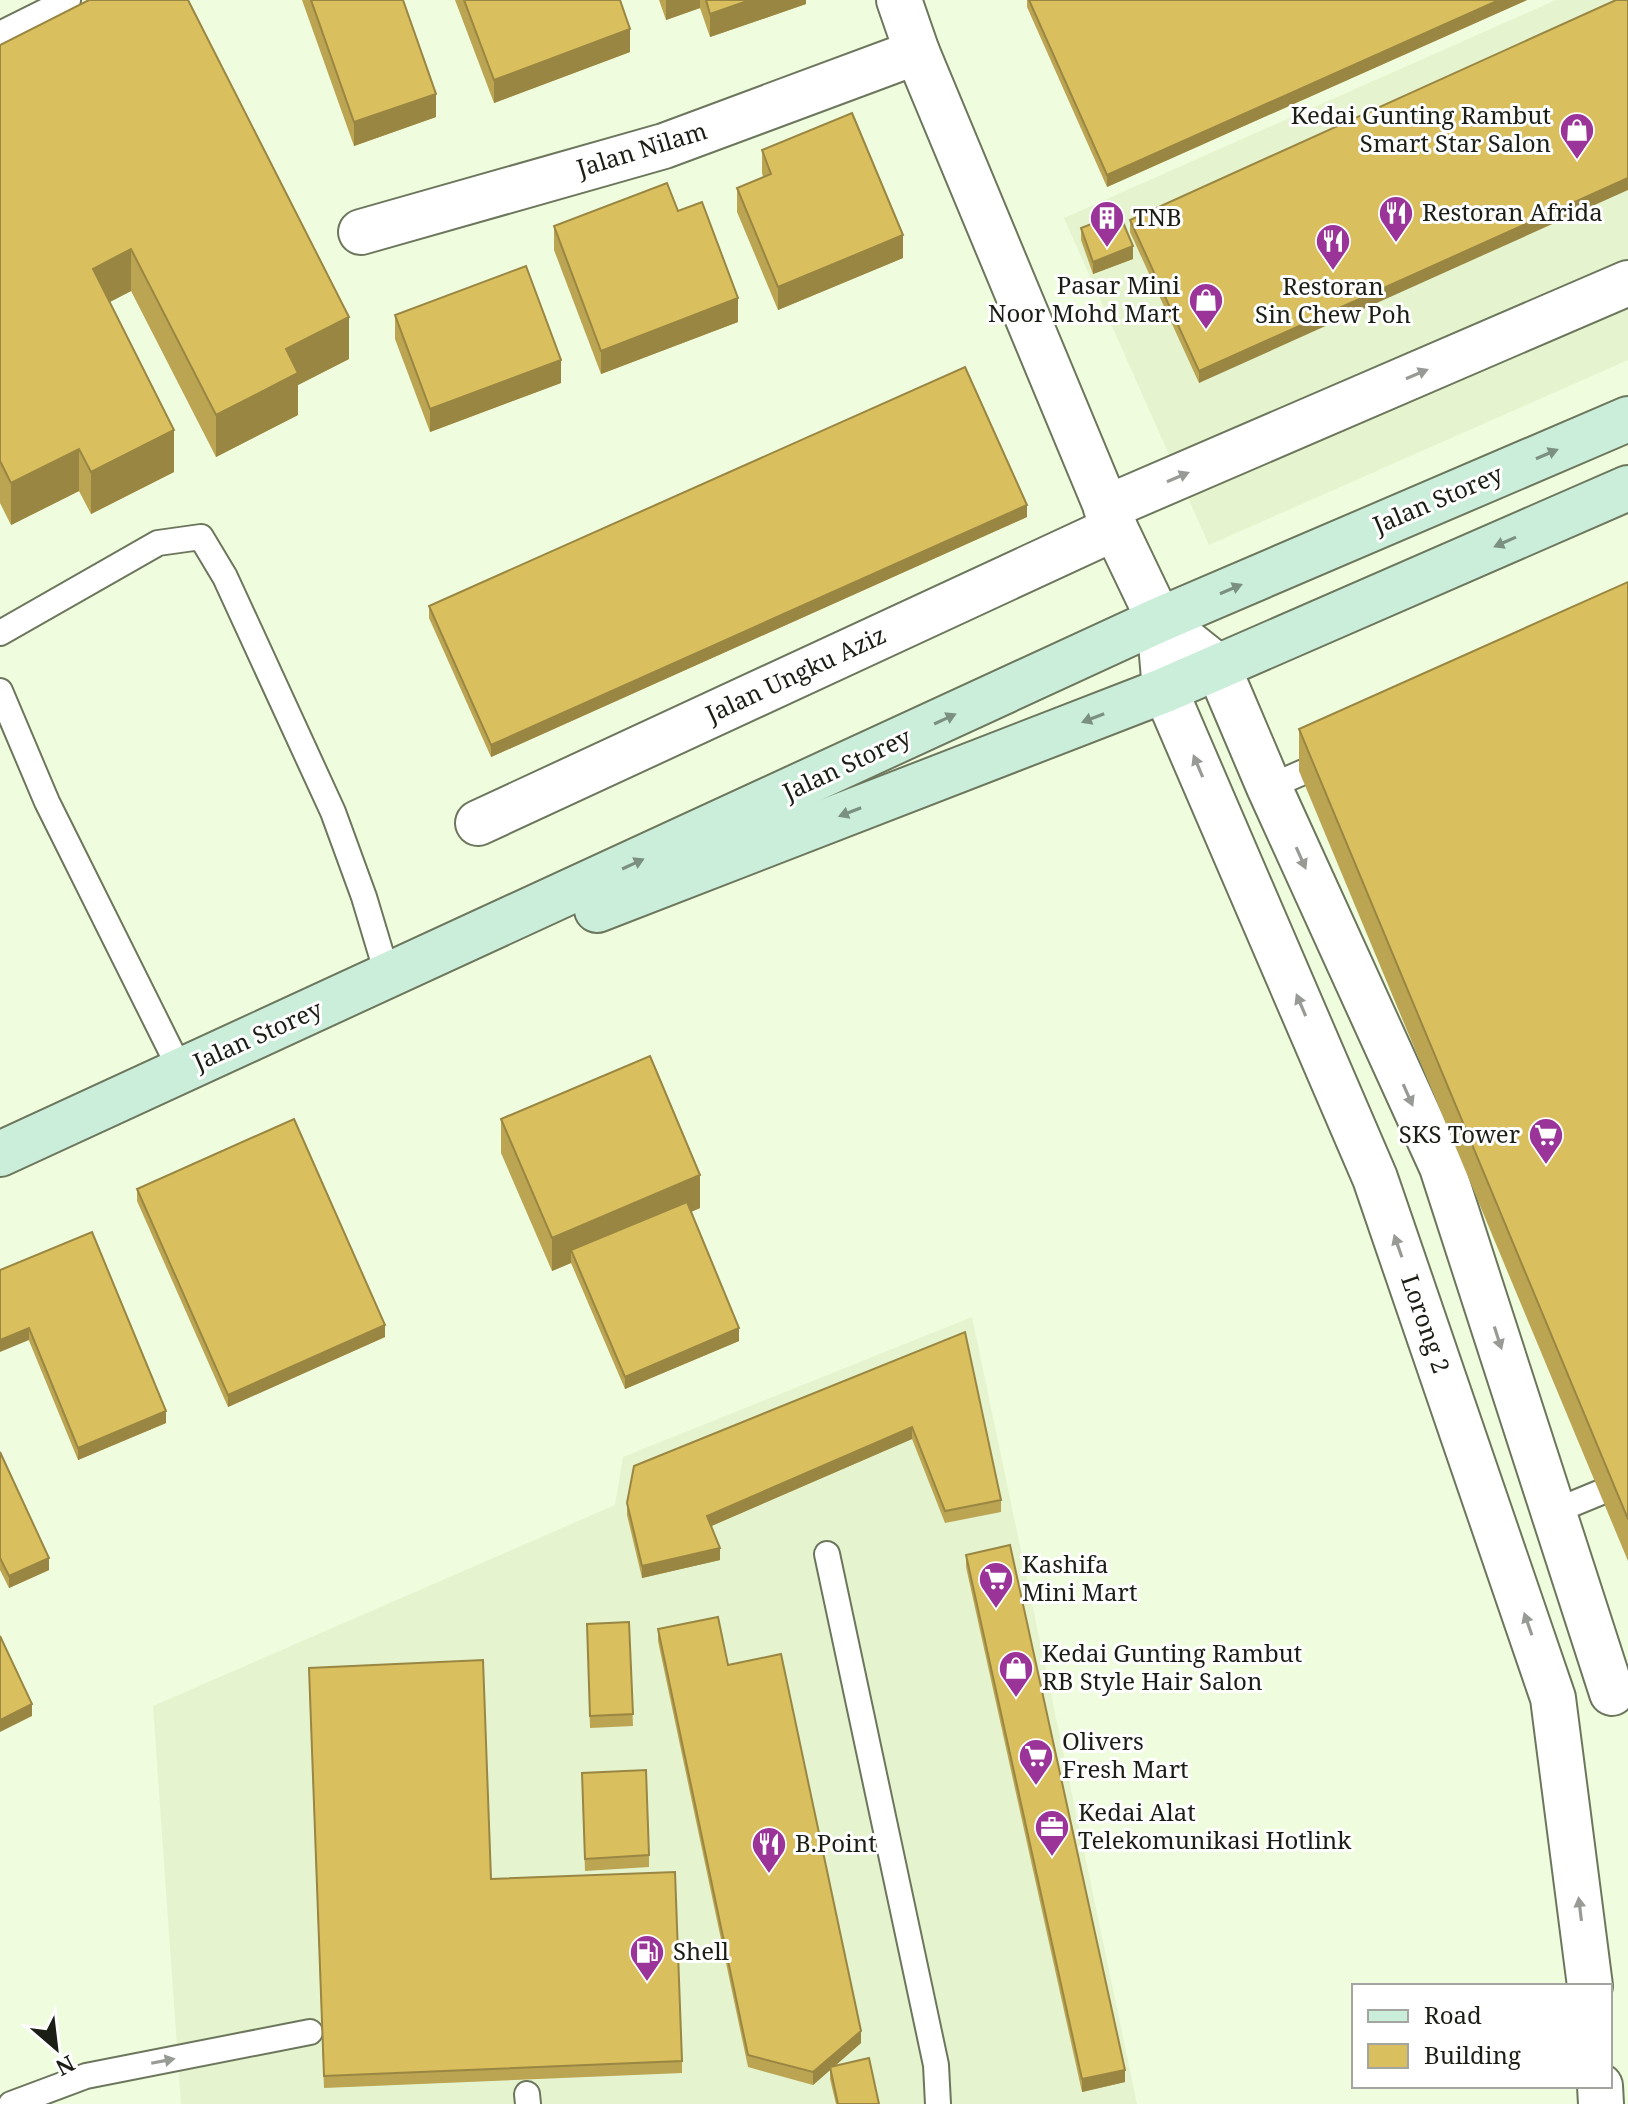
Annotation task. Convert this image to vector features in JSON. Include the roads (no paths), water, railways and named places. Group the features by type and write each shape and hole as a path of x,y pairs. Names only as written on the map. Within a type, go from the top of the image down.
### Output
{"main road":[{"name":"Jalan Storey","path":"181,1071 1159,620 1628,419"},
{"name":"Jalan Storey","path":"181,1071 1165,690 1628,488"},
{"path":"0,1154 181,1071"}],"street":[{"path":"899,0 917,52 1111,518 1159,620 1165,690"},
{"name":"Jalan Nilam","path":"361,232 664,146 917,52"},
{"path":"1111,518 1628,283"},
{"name":"Jalan Ungku Aziz","path":"478,823 1111,518"},
{"path":"1159,620 1218,667 1269,787 1496,1289 1553,1512 1620,1692 1553,1698"},
{"name":"Lorong 2","path":"1165,690 1375,1178 1553,1698 1590,1984"}],"lane":[{"path":"0,34 68,0"},
{"path":"0,633 158,543 201,537 225,577 333,812 364,897 388,977"},
{"path":"0,691 47,802 181,1071"},
{"path":"1269,787 1355,749"},
{"path":"1553,1512 1628,1481"},
{"path":"827,1554 936,2065 938,2104"},
{"path":"11,2104 86,2076 310,2032"}],"place":[{"name":"Kedai Gunting Rambut Smart Star Salon","path":"1577,161"},
{"name":"Restoran Afrida","path":"1396,244"},
{"name":"TNB","path":"1107,249"},
{"name":"Restoran Sin Chew Poh","path":"1333,272"},
{"name":"Pasar Mini Noor Mohd Mart","path":"1206,331"},
{"name":"SKS Tower","path":"1546,1166"},
{"name":"Kashifa Mini Mart","path":"996,1610"},
{"name":"Kedai Gunting Rambut RB Style Hair Salon","path":"1016,1699"},
{"name":"Olivers Fresh Mart","path":"1036,1787"},
{"name":"Kedai Alat Telekomunikasi Hotlink","path":"1052,1858"},
{"name":"B.Point","path":"769,1875"},
{"name":"Shell","path":"647,1983"}]}
